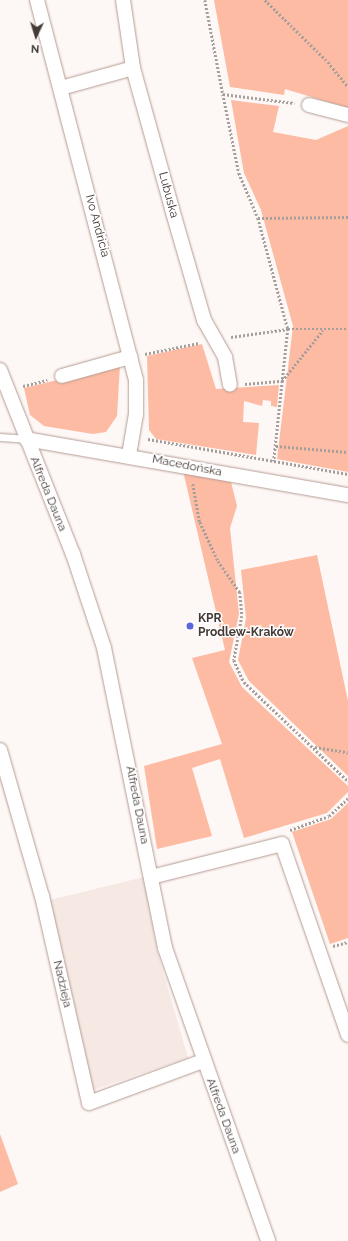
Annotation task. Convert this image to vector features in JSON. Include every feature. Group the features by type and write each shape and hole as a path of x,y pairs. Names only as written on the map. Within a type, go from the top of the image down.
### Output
{"street":[{"name":"Ivo Andricia","path":"37,0 136,380 133,436 129,455"},
{"name":"Lubuska","path":"123,0 133,68 201,312 213,340 225,357 230,385"},
{"path":"61,88 133,68"},
{"path":"309,105 348,116"},
{"path":"62,376 130,357"},
{"name":"Alfreda Dauna","path":"0,370 26,439 73,554 104,648 165,948 203,1061 268,1241"},
{"name":"Macedońska","path":"26,439 129,455 348,495"},
{"name":"Nadzieja","path":"0,750 42,896 90,1103 203,1061"},
{"path":"151,877 282,844 348,1035"}],"lane":[{"path":"0,437 26,439"}],"path":[{"path":"205,0 239,173 258,218 288,329 274,461"},
{"path":"266,0 328,62 348,87"},
{"path":"223,94 309,105"},
{"path":"258,218 348,217"},
{"path":"130,357 213,340 288,329 348,329"},
{"path":"230,385 282,381 323,329"},
{"path":"8,392 62,376"},
{"path":"133,436 348,474"},
{"path":"276,446 348,452"},
{"path":"194,467 192,492 200,522 218,561 240,592 242,616 234,660 244,682 315,747 348,781"},
{"path":"315,747 348,752"},
{"path":"282,844 288,831 329,816 348,798"}],"shaded area":[{"path":"214,0 348,0 348,108 285,89 284,95 230,87"},
{"path":"231,100 279,106 273,132 316,140 348,126 348,472 277,459 293,326 261,210 244,173"},
{"path":"202,344 216,389 279,385 277,407 271,406 271,401 263,400 262,406 244,401 243,422 259,423 256,455 156,439 149,430 147,356"},
{"path":"120,365 117,416 106,432 93,434 44,426 30,415 24,388"},
{"path":"183,471 231,482 237,506 230,528 239,614 229,662 242,687 348,786 348,792 327,813 244,838 220,759 192,768 212,836 157,849 144,766 222,744 192,658 225,650"},
{"path":"317,555 348,701 348,776 249,681 238,660 246,618 241,570"},
{"path":"348,803 348,938 330,944 292,832 331,819"},
{"path":"144,877 157,950 188,1058 87,1092 50,900"},
{"path":"0,1134 18,1184 0,1192"}],"place":[{"name":"KPR Prodlew-Kraków","path":"190,626"}]}
